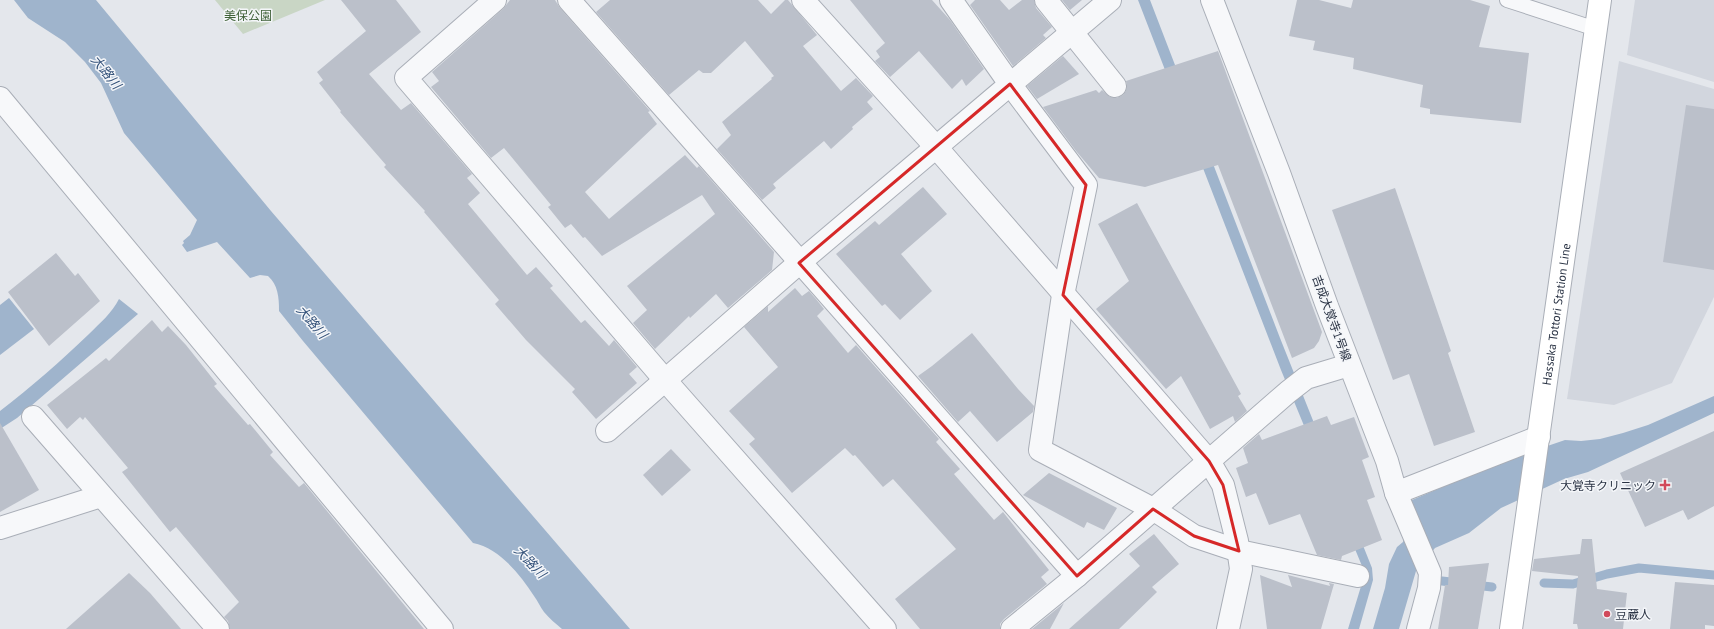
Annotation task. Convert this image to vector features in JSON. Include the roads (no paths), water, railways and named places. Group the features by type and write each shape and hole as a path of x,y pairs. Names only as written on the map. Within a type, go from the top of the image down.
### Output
{"main road":[{"name":"Hassaka Tottori Station Line","path":"1511,629 1600,0"}],"street":[{"path":"495,0 406,78 665,380 885,629"},
{"path":"569,0 1077,576"},
{"path":"803,0 936,147 1063,295 1209,461 1223,485 1239,551 1241,570 1228,629"},
{"path":"951,0 1010,84 1086,185 1063,295 1040,450 1153,509 1194,536 1239,551 1358,576"},
{"path":"1046,0 1115,86"},
{"path":"606,432 799,262 1110,0"},
{"name":"吉成大覚寺1号線","path":"1212,0 1279,173 1350,366 1387,461 1396,493 1430,573 1429,588 1418,629"},
{"path":"0,98 442,629"},
{"path":"1012,629 1077,576 1306,378 1350,366"},
{"path":"34,417 218,629"},
{"path":"1396,493 1538,444"},
{"path":"0,528 101,496"}],"lane":[{"path":"1507,0 1596,28"}],"water":[{"name":"大路川","path":"14,0 96,0 271,211 630,629 562,629 550,619 522,579 508,563 492,550 473,543 303,341 279,311 279,301 276,287 268,276 260,275 250,278 217,242 187,252 182,245 184,243 183,241 190,235 197,220 124,133 101,83 85,62 65,42 28,18"},
{"path":"1138,0 1150,0 1280,338 1372,568 1373,580 1359,629 1348,629 1362,583 1362,566 1281,370"},
{"path":"9,298 34,329 0,355 0,305"},
{"path":"119,299 138,314 17,418 0,429 0,411 57,364 106,318"},
{"path":"1714,396 1714,413 1588,472 1564,479 1501,508 1469,533 1435,548 1416,571 1399,629 1373,629 1385,588 1389,564 1397,547 1403,542 1412,500 1506,460 1565,440 1581,441 1600,439 1623,433 1648,425"}],"waterway":[{"path":"1544,583 1573,584 1607,574 1639,568 1714,575"},
{"path":"1442,581 1459,583"},
{"path":"1474,585 1492,587"}],"place":[{"name":"大覚寺クリニック","path":"1665,485"},
{"name":"豆蔵人","path":"1607,614"}],"park label":[{"name":"美保公園","path":"248,15"}]}
